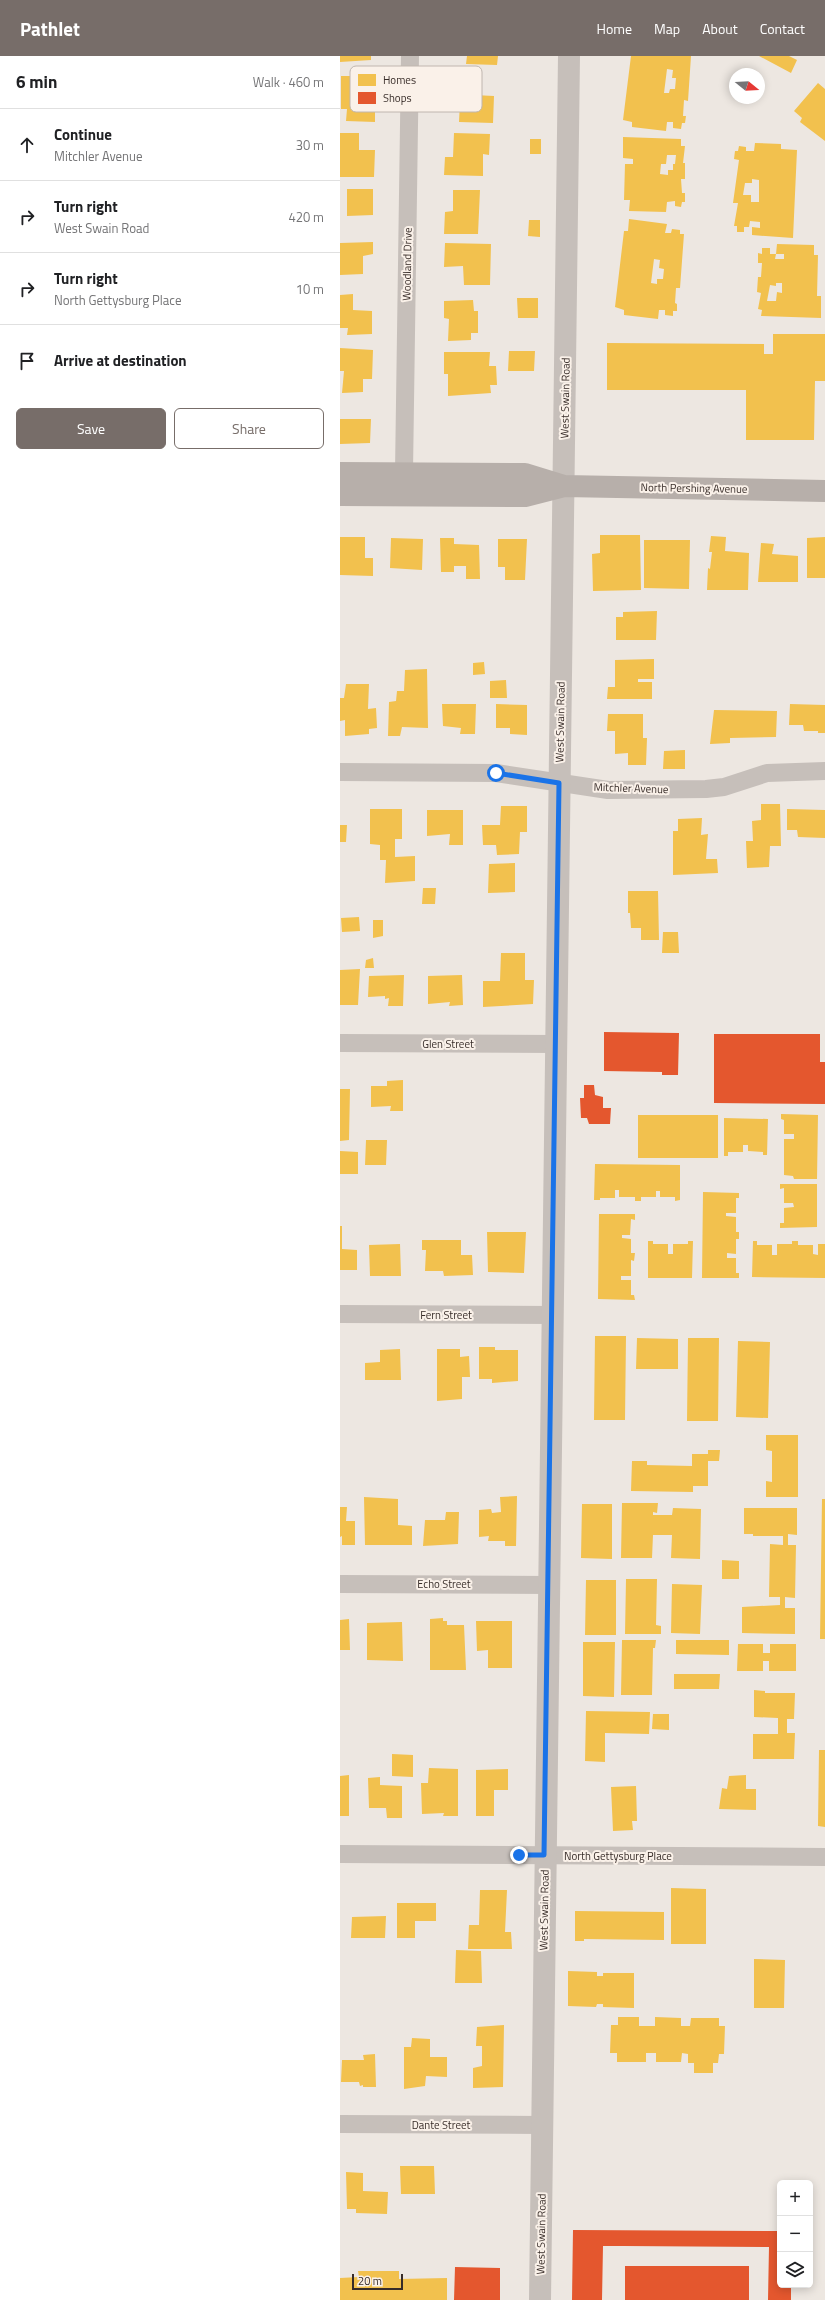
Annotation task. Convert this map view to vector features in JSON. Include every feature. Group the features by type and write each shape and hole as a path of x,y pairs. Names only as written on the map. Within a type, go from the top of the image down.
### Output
{"main road":[{"name":"North Pershing Avenue","path":"340,474 404,472 525,474 564,486"},
{"name":"North Pershing Avenue","path":"340,495 525,496 564,486 825,491"}],"street":[{"name":"Woodland Drive","path":"410,56 410,66"},
{"name":"West Swain Road","path":"540,2300 544,1855 549,1585 569,56"},
{"name":"Woodland Drive","path":"404,472 409,112"},
{"name":"Mitchler Avenue","path":"340,772 496,773 608,790 706,789 724,787 767,773 825,771"},
{"name":"Glen Street","path":"340,1044 556,1044"},
{"name":"Fern Street","path":"340,1314 552,1315"},
{"name":"Echo Street","path":"340,1584 549,1585"},
{"name":"North Gettysburg Place","path":"340,1854 825,1857"},
{"name":"Dante Street","path":"340,2124 541,2125"}],"building: Homes":[{"path":"340,56 371,56 371,60 340,62"},
{"path":"467,56 498,56 497,65 466,64"},
{"path":"631,56 691,56 688,101 684,100 683,116 686,116 685,123 682,123 681,129 673,128 673,122 667,122 666,131 632,127 632,122 623,120","holes":["667,69 673,70 672,78 676,78 675,89 670,89 669,93 664,93"]},
{"path":"759,56 789,56 797,60 791,73"},
{"path":"341,76 350,76 350,112 375,112 375,122 346,121 347,109 341,109"},
{"path":"818,83 825,89 825,141 800,122 802,118 794,111"},
{"path":"482,95 494,96 493,123 459,122 460,112 482,112"},
{"path":"340,133 359,133 359,150 375,150 374,177 340,177"},
{"path":"454,133 490,134 489,155 483,154 483,176 444,175 445,157 453,157"},
{"path":"623,137 681,139 681,146 685,146 683,163 685,163 685,179 681,179 682,193 685,193 685,202 682,202 681,207 675,206 675,201 667,202 666,212 629,211 630,200 624,200 625,164 633,164 633,159 623,158","holes":["667,155 676,155 673,170 668,170 668,175 660,174 661,164 666,164"]},
{"path":"530,139 541,139 541,154 530,154"},
{"path":"755,143 781,144 781,149 797,150 793,238 752,235 752,227 760,228 760,222 750,221 749,227 744,227 744,232 737,232 737,226 734,226 738,203 733,203 739,160 734,159 735,151 738,151 739,146 746,147 746,151 754,151","holes":["752,179 759,180 759,202 751,202 751,195 743,195 745,183 752,183"]},
{"path":"347,189 373,189 373,215 347,216"},
{"path":"453,190 480,190 478,234 444,234 445,212 453,211"},
{"path":"629,219 667,224 665,233 671,233 672,229 680,230 680,234 684,234 680,288 676,288 675,303 677,304 677,311 673,311 673,316 665,315 665,310 659,310 658,319 624,315 624,310 615,307 624,231 628,231","holes":["654,259 660,260 659,268 664,269 663,279 657,279 657,284 651,283"]},
{"path":"529,220 540,220 540,237 528,236"},
{"path":"373,242 373,254 363,256 363,274 340,275 340,243"},
{"path":"445,243 491,244 490,285 464,285 463,266 444,267"},
{"path":"777,244 814,245 814,255 818,255 817,296 821,296 821,318 761,316 762,310 758,309 761,293 757,292 758,277 761,277 762,263 758,263 758,253 762,254 762,248 770,248 770,254 776,254","holes":["776,254 784,254 784,259 775,259","776,283 782,283 782,293 777,292 776,301 767,301 770,285 776,286"]},
{"path":"353,294 353,310 372,311 372,334 347,335 348,328 340,328 340,295"},
{"path":"517,298 538,298 538,318 518,318"},
{"path":"473,300 474,311 478,311 478,333 471,333 471,340 448,341 449,319 444,318 444,301"},
{"path":"773,334 825,334 825,381 815,381 814,440 746,440 746,390 607,390 607,343 764,344 764,354 773,354"},
{"path":"340,348 373,350 372,379 363,379 363,392 342,393 344,371 340,371"},
{"path":"509,351 535,351 534,371 508,371"},
{"path":"444,352 490,352 489,366 496,366 497,385 490,385 491,393 448,396 448,374 444,374"},
{"path":"340,419 371,419 370,443 340,444"},
{"path":"600,535 640,535 641,590 593,591 592,554 600,553"},
{"path":"711,536 726,537 725,551 749,553 748,590 707,590 708,568 710,569 712,552 709,552"},
{"path":"340,537 365,537 365,558 373,558 373,576 340,575"},
{"path":"825,537 825,578 807,578 807,538"},
{"path":"391,538 423,539 422,570 390,568"},
{"path":"440,538 454,538 454,544 479,545 480,579 466,579 466,566 454,566 454,572 441,572"},
{"path":"498,539 527,539 525,580 505,580 505,567 498,567"},
{"path":"644,540 690,540 689,589 644,588"},
{"path":"761,543 774,544 772,554 798,556 798,582 758,582"},
{"path":"657,611 656,640 616,640 616,617 623,617 623,612"},
{"path":"654,659 654,679 638,679 638,682 652,682 652,699 607,699 608,687 615,687 615,660"},
{"path":"484,662 485,674 473,675 473,663"},
{"path":"427,669 428,728 402,727 400,736 388,736 389,702 396,701 397,691 404,691 405,670"},
{"path":"506,680 507,698 490,698 490,681"},
{"path":"346,684 369,684 368,709 376,708 377,728 369,729 369,734 345,736 345,720 340,721 340,698 344,698"},
{"path":"442,704 476,704 475,734 460,734 461,728 443,726"},
{"path":"496,704 527,705 527,735 510,734 510,728 496,728"},
{"path":"790,704 825,705 825,733 818,733 818,731 804,731 803,725 789,725"},
{"path":"714,710 777,711 776,737 730,738 730,743 710,744"},
{"path":"608,714 643,714 643,738 647,738 646,765 628,765 628,753 615,754 615,731 607,731"},
{"path":"685,750 685,769 663,769 664,751"},
{"path":"761,804 780,804 781,846 770,846 769,867 747,868 746,841 753,841 752,821 761,820"},
{"path":"501,806 527,806 527,832 520,832 519,854 497,855 496,845 483,845 482,825 500,825"},
{"path":"370,809 402,809 402,839 395,839 395,857 415,856 415,881 385,883 386,860 380,860 380,845 370,844"},
{"path":"787,809 825,810 825,838 798,837 797,830 787,830"},
{"path":"427,810 463,810 463,845 449,845 450,834 427,836"},
{"path":"702,818 701,835 708,834 706,859 717,859 718,873 673,875 673,831 678,831 678,819"},
{"path":"340,825 347,825 346,842 340,842"},
{"path":"515,863 515,892 488,893 489,864"},
{"path":"423,888 436,888 435,904 422,904"},
{"path":"628,891 658,891 659,940 641,940 641,928 631,928 630,913 628,913"},
{"path":"359,917 360,931 342,932 341,918"},
{"path":"373,920 383,920 383,936 373,938"},
{"path":"663,932 678,932 679,953 662,953"},
{"path":"501,953 525,953 525,980 534,980 533,1004 483,1007 483,981 500,981"},
{"path":"373,958 374,968 365,968 366,960"},
{"path":"360,969 358,1005 340,1005 340,970"},
{"path":"404,975 403,1006 388,1006 389,998 385,999 385,996 368,997 369,976"},
{"path":"462,975 463,1005 449,1006 450,1002 428,1004 428,976"},
{"path":"403,1080 403,1111 390,1111 391,1106 371,1107 371,1086 387,1086 387,1081"},
{"path":"340,1089 350,1089 349,1140 340,1141"},
{"path":"781,1114 818,1115 817,1179 794,1179 793,1176 784,1175 784,1139 794,1139 794,1134 784,1134 784,1120 781,1119"},
{"path":"638,1115 718,1115 718,1158 638,1158"},
{"path":"724,1118 768,1119 767,1155 763,1155 763,1152 748,1151 748,1145 743,1145 743,1152 728,1152 728,1156 724,1156"},
{"path":"366,1140 387,1140 386,1165 365,1165"},
{"path":"340,1151 358,1152 358,1174 340,1174"},
{"path":"595,1164 680,1165 680,1200 675,1201 675,1197 660,1197 660,1191 656,1191 656,1197 641,1197 641,1201 635,1201 635,1197 619,1197 619,1190 615,1190 615,1198 600,1198 600,1200 594,1200"},
{"path":"780,1184 817,1184 817,1227 780,1228 780,1223 784,1223 784,1208 794,1207 793,1203 784,1203 784,1188 780,1189"},
{"path":"703,1192 739,1193 739,1198 736,1198 736,1213 726,1213 726,1216 736,1217 736,1232 739,1232 739,1239 736,1239 736,1254 727,1253 727,1258 736,1258 736,1273 739,1273 739,1278 702,1278"},
{"path":"599,1214 635,1214 635,1220 631,1219 630,1235 622,1235 622,1238 631,1239 631,1253 635,1253 634,1261 631,1260 631,1276 621,1276 621,1280 631,1280 631,1295 634,1295 635,1300 598,1299"},
{"path":"340,1226 342,1226 342,1249 357,1250 357,1270 340,1270"},
{"path":"487,1232 526,1232 524,1273 488,1272"},
{"path":"422,1240 461,1240 461,1255 472,1255 473,1275 444,1276 443,1271 425,1271 426,1250 422,1250"},
{"path":"648,1241 653,1241 653,1244 668,1244 668,1254 673,1254 673,1244 688,1244 688,1241 693,1241 692,1278 648,1278"},
{"path":"753,1241 757,1241 757,1245 772,1245 772,1255 777,1255 777,1244 792,1244 792,1241 798,1241 798,1245 813,1245 813,1254 818,1255 818,1244 825,1244 825,1278 752,1277"},
{"path":"400,1244 401,1276 370,1276 369,1245"},
{"path":"595,1336 626,1336 625,1420 594,1420"},
{"path":"637,1338 678,1339 678,1369 636,1369"},
{"path":"688,1338 719,1338 718,1421 687,1421"},
{"path":"738,1341 770,1342 768,1418 736,1417"},
{"path":"479,1347 495,1347 495,1350 518,1350 518,1381 492,1383 492,1379 479,1379"},
{"path":"400,1349 401,1380 365,1380 365,1363 380,1362 380,1350"},
{"path":"437,1349 460,1349 460,1357 469,1356 470,1377 462,1377 462,1399 437,1401"},
{"path":"766,1435 798,1435 798,1497 766,1497 766,1481 772,1482 772,1451 766,1450"},
{"path":"708,1450 720,1450 719,1461 708,1461 708,1486 693,1486 693,1492 631,1491 632,1461 647,1461 647,1465 692,1466 692,1454 708,1454"},
{"path":"517,1496 516,1546 505,1546 505,1541 488,1541 489,1536 479,1537 479,1510 491,1509 492,1513 501,1512 500,1497"},
{"path":"364,1497 398,1499 398,1525 412,1526 412,1545 365,1545"},
{"path":"822,1499 825,1499 825,1639 820,1639"},
{"path":"622,1503 658,1503 657,1513 653,1512 653,1515 672,1515 673,1508 701,1509 700,1559 671,1558 672,1535 653,1535 652,1558 621,1558"},
{"path":"582,1504 612,1504 612,1559 581,1558"},
{"path":"340,1507 347,1507 346,1521 355,1521 355,1545 342,1545 342,1536 340,1537"},
{"path":"744,1508 797,1508 797,1535 788,1534 788,1545 796,1545 795,1598 785,1597 785,1608 795,1608 795,1634 742,1633 742,1607 780,1605 780,1597 769,1597 770,1544 783,1545 783,1536 753,1536 753,1534 744,1534"},
{"path":"446,1512 459,1512 458,1544 423,1546 425,1520 445,1520"},
{"path":"722,1560 739,1561 739,1579 722,1579"},
{"path":"626,1579 657,1579 656,1625 661,1626 661,1634 625,1634"},
{"path":"586,1580 616,1580 616,1635 585,1635"},
{"path":"672,1584 702,1585 700,1634 671,1633"},
{"path":"443,1618 443,1621 447,1621 447,1625 464,1625 466,1670 430,1670 430,1619"},
{"path":"349,1619 350,1650 340,1650 340,1620"},
{"path":"476,1621 512,1621 512,1668 488,1668 488,1650 477,1651"},
{"path":"402,1622 403,1661 367,1660 367,1623"},
{"path":"622,1640 656,1640 655,1648 653,1648 652,1695 621,1695"},
{"path":"676,1640 729,1640 729,1655 676,1654"},
{"path":"583,1642 615,1642 614,1697 583,1696"},
{"path":"738,1644 763,1644 763,1653 770,1653 770,1644 796,1644 796,1671 769,1671 769,1661 763,1661 763,1671 737,1671"},
{"path":"674,1674 720,1674 719,1689 674,1689"},
{"path":"754,1690 765,1691 765,1693 795,1693 794,1719 787,1719 787,1733 795,1733 794,1759 753,1759 753,1734 778,1734 778,1718 754,1717"},
{"path":"586,1711 650,1712 649,1734 605,1733 605,1762 585,1761"},
{"path":"653,1714 669,1714 669,1730 652,1729"},
{"path":"819,1750 825,1750 825,1827 818,1826"},
{"path":"392,1754 413,1755 413,1777 392,1776"},
{"path":"429,1768 458,1769 458,1816 443,1816 444,1813 422,1814 421,1783 428,1783"},
{"path":"508,1769 508,1790 494,1790 494,1816 476,1816 476,1770"},
{"path":"349,1775 349,1816 340,1816 340,1776"},
{"path":"746,1775 746,1789 756,1789 756,1810 719,1809 722,1788 727,1789 729,1776"},
{"path":"380,1777 380,1785 402,1786 402,1818 387,1818 386,1808 369,1808 368,1778"},
{"path":"636,1786 637,1821 632,1821 633,1830 613,1831 611,1787"},
{"path":"671,1888 706,1889 706,1944 671,1944"},
{"path":"480,1890 507,1890 505,1932 511,1932 512,1949 468,1949 469,1925 479,1925"},
{"path":"397,1903 436,1903 436,1921 415,1921 415,1938 397,1938"},
{"path":"575,1911 664,1912 664,1940 584,1939 584,1941 575,1941"},
{"path":"386,1916 385,1938 351,1938 352,1917"},
{"path":"456,1950 481,1951 482,1983 455,1983"},
{"path":"754,1959 785,1960 784,2008 754,2008"},
{"path":"568,1971 597,1972 597,1976 603,1976 603,1973 634,1973 634,2008 603,2007 603,2004 597,2004 596,2007 568,2006"},
{"path":"618,2017 639,2017 639,2026 655,2026 655,2017 681,2018 681,2026 690,2026 691,2018 719,2018 719,2026 725,2026 724,2054 719,2054 718,2063 713,2063 713,2073 694,2073 694,2063 688,2063 688,2054 682,2053 681,2062 656,2062 656,2053 646,2053 646,2062 617,2062 617,2053 610,2053 611,2025 618,2025"},
{"path":"504,2025 503,2087 473,2088 473,2068 482,2066 482,2046 476,2046 477,2027"},
{"path":"412,2038 430,2039 430,2057 447,2057 447,2077 426,2076 425,2086 404,2089 404,2047 411,2047"},
{"path":"375,2054 376,2087 363,2087 363,2085 360,2086 359,2082 341,2082 342,2060 364,2060 363,2055"},
{"path":"400,2166 434,2166 435,2194 401,2194"},
{"path":"346,2172 363,2173 363,2191 388,2192 387,2214 356,2213 356,2209 347,2209"},
{"path":"358,2271 399,2271 399,2279 447,2278 447,2300 340,2300 340,2278 359,2277"}],"building: Shops":[{"path":"604,1032 679,1033 678,1075 662,1075 662,1072 604,1071"},
{"path":"714,1034 820,1034 820,1062 825,1062 825,1104 714,1103"},
{"path":"584,1085 594,1085 595,1095 603,1097 603,1108 611,1108 610,1124 589,1124 587,1118 581,1118 580,1098 584,1098"},
{"path":"573,2230 777,2231 777,2288 791,2288 791,2300 768,2300 769,2247 603,2246 602,2300 572,2300"},
{"path":"625,2266 749,2266 749,2300 625,2300"},
{"path":"455,2267 500,2268 500,2300 454,2300"}],"route":[{"path":"496,773 559,783 546,1814 544,1855 519,1855"}]}
